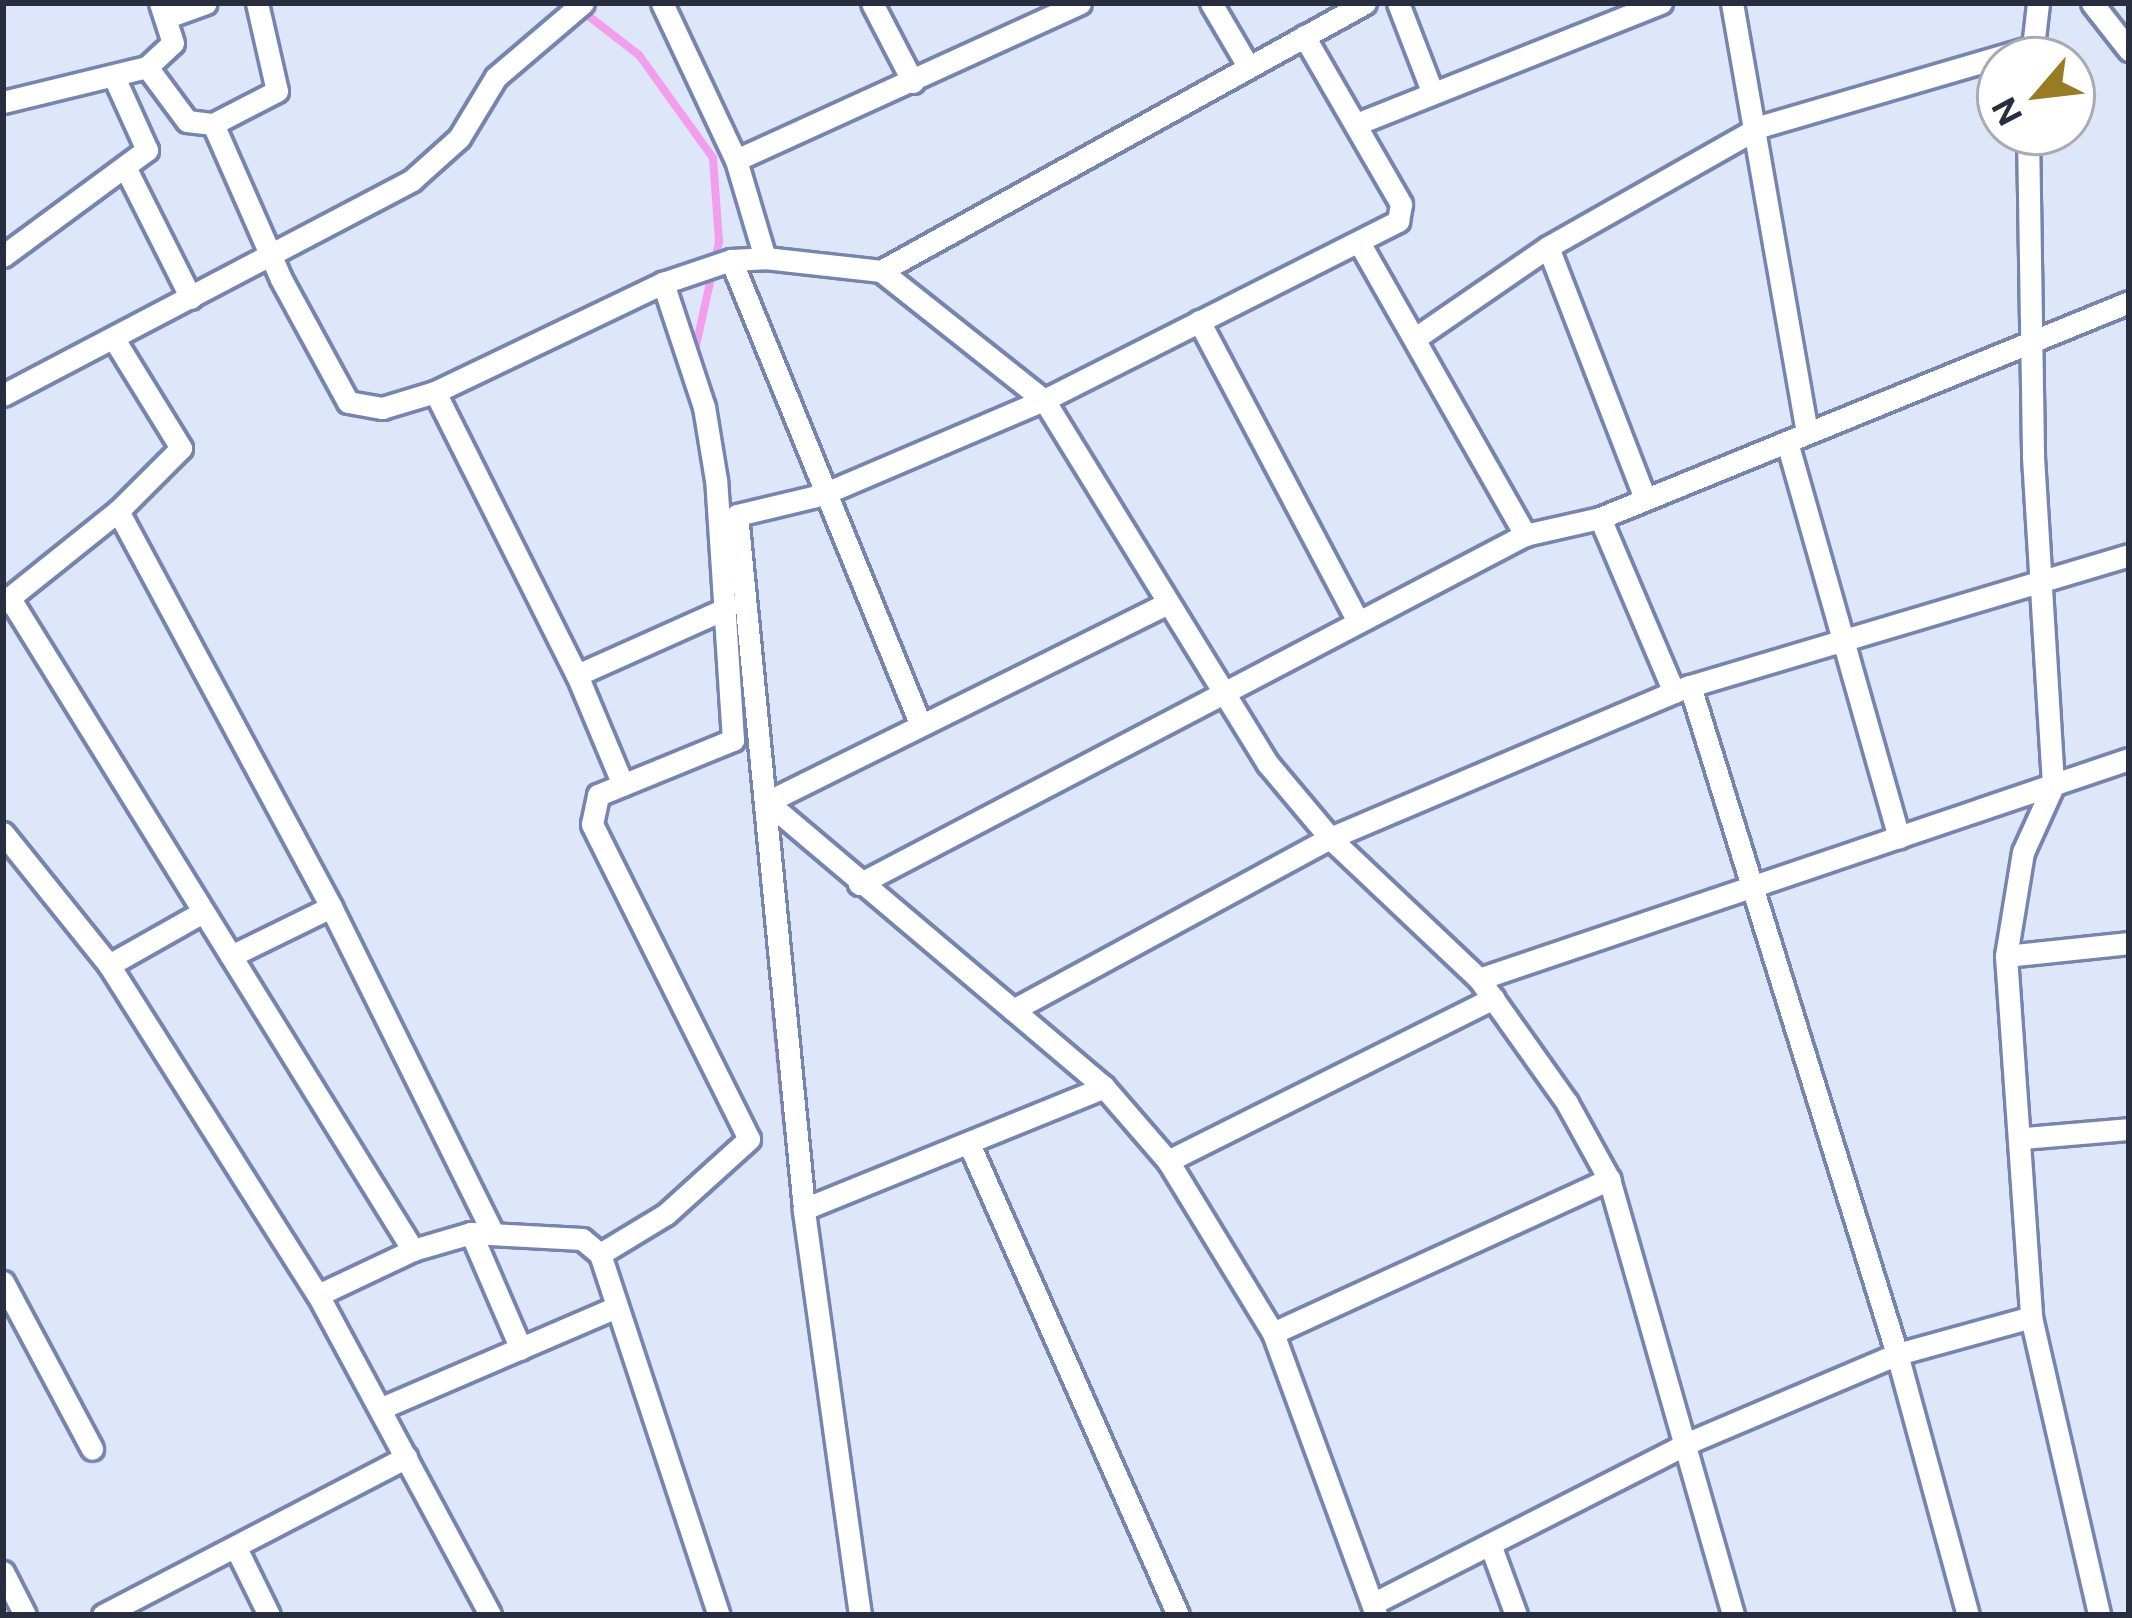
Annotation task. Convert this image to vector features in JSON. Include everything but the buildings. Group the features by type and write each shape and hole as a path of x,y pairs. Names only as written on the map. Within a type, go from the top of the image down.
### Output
{"street":[{"path":"3,102 115,79 147,67 173,43 163,10 206,3"},
{"path":"147,67 187,121 213,124 277,91 257,3"},
{"path":"3,395 275,255 434,164 496,77 583,3"},
{"path":"662,3 736,160 765,258"},
{"path":"872,3 913,82"},
{"path":"736,160 1080,3"},
{"path":"1211,3 1248,66"},
{"path":"881,271 1365,3"},
{"path":"1398,3 1432,92"},
{"path":"1359,124 1661,3"},
{"path":"1732,3 1759,127 1797,437 1899,837"},
{"path":"2034,36 2038,3"},
{"path":"2092,3 2129,50"},
{"path":"860,1615 804,1209 737,515 821,495 1044,400 1360,244 1404,214 1359,124 1304,36"},
{"path":"1417,338 1548,248 1759,127 1976,69"},
{"path":"6,251 127,172 149,146 115,79"},
{"path":"213,124 348,402 382,408 435,392 663,283 731,260 765,258 881,271 1044,400 1220,697 1330,838 1479,979 1609,1179 1690,1442 1733,1615"},
{"path":"2029,156 2032,344 2053,786 2023,852 2006,956 2024,1138 2031,1318 2099,1615"},
{"path":"127,172 191,298"},
{"path":"1360,244 1526,535"},
{"path":"1548,248 1645,499"},
{"path":"731,260 821,495 920,722"},
{"path":"600,1253 666,1214 749,1139 592,824 598,795 731,745 727,608 704,407 663,283"},
{"path":"859,884 1220,697 1356,618 1526,535 1600,518 2129,302"},
{"path":"1198,321 1356,618"},
{"path":"114,338 181,448 118,511 6,600 412,1250"},
{"path":"435,392 577,675 623,785"},
{"path":"118,511 332,907 482,1233 520,1349"},
{"path":"1600,518 1682,689 1749,883 1897,1354 1968,1615"},
{"path":"1013,1010 1330,838 1682,689 2129,555"},
{"path":"767,802 920,722 1165,605"},
{"path":"577,675 727,608"},
{"path":"1479,979 1749,883 2129,759"},
{"path":"767,802 1104,1087 1168,1161 1273,1333 1375,1609 1690,1442 1897,1354 2031,1318"},
{"path":"3,833 109,965 318,1295 384,1407 490,1615"},
{"path":"231,956 332,907"},
{"path":"109,965 201,913"},
{"path":"2006,956 2129,943"},
{"path":"1168,1161 1494,998"},
{"path":"804,1209 970,1146 1104,1087"},
{"path":"2024,1138 2129,1129"},
{"path":"970,1146 1178,1615"},
{"path":"1273,1333 1609,1179"},
{"path":"318,1295 412,1250 482,1233 582,1239 600,1253 719,1615"},
{"path":"3,1282 92,1449"},
{"path":"384,1407 616,1306"},
{"path":"103,1615 237,1550 406,1457"},
{"path":"1490,1544 1516,1615"},
{"path":"237,1550 269,1615"},
{"path":"3,1572 26,1615"}],"waterway":[{"path":"582,11 639,55 713,158 719,242 694,355"},
{"path":"736,636 744,698"},
{"path":"775,1012 787,1134"}]}
